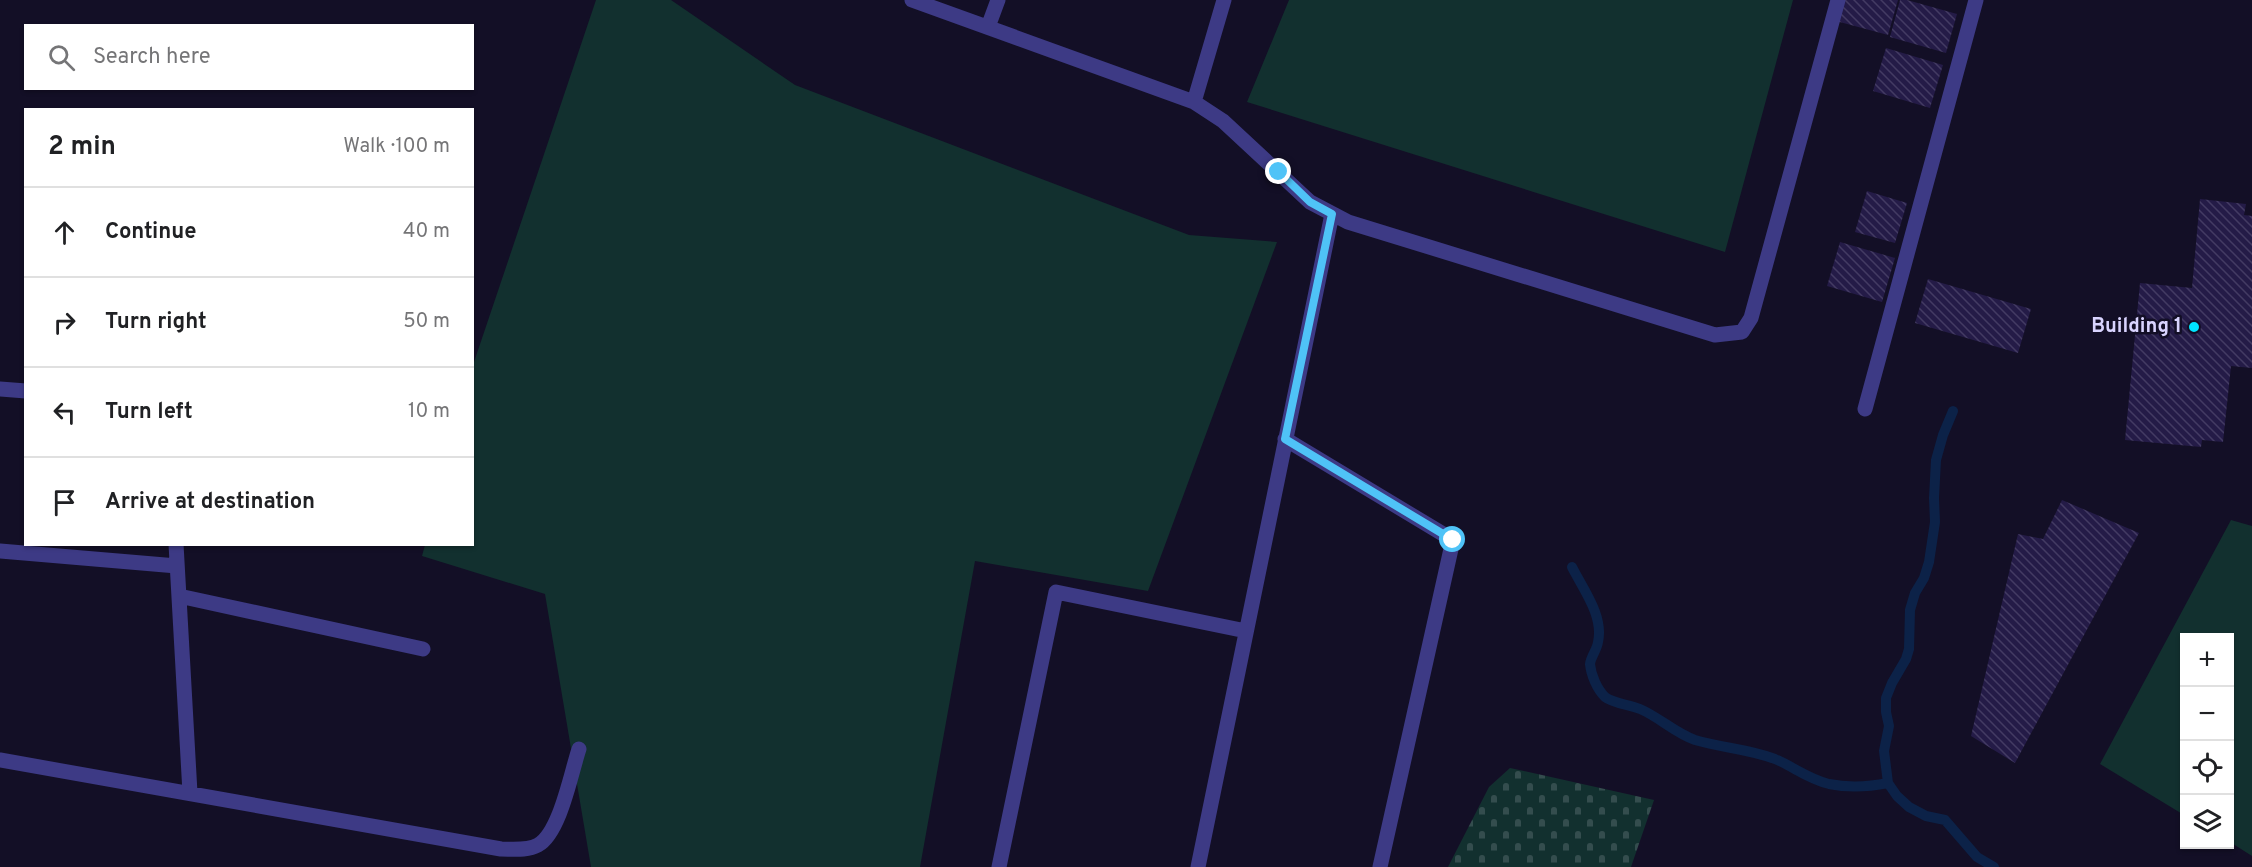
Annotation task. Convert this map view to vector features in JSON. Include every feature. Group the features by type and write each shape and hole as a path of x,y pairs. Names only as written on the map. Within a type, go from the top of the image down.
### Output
{"street":[{"path":"912,0 1194,102 1223,121 1310,202 1348,222 1715,335 1742,332 1751,318 1838,0"},
{"path":"988,27 998,0"},
{"path":"1194,102 1224,0"},
{"path":"1865,409 1976,0"},
{"path":"1197,867 1332,214"},
{"path":"0,389 24,391"},
{"path":"1285,439 1453,540 1380,867"},
{"path":"176,546 190,793"},
{"path":"0,551 177,566"},
{"path":"999,867 1056,592 1246,631"},
{"path":"179,596 423,649"},
{"path":"0,760 501,849 522,849 537,846 547,839 555,828 579,749"}],"green space":[{"path":"596,0 671,0 795,85 1189,235 1277,242 1148,591 975,561 920,867 591,867 545,594 422,556 425,546 474,546 474,362"},
{"path":"1289,0 1793,0 1725,252 1247,102"},
{"path":"2231,520 2252,526 2252,856 2234,845 2234,633 2180,633 2180,813 2100,764"},
{"path":"1510,768 1654,800 1631,867 1448,867 1489,787"}],"building":[{"path":"1842,0 1898,0 1888,35 1836,21"},
{"path":"1900,0 1957,14 1946,53 1890,37"},
{"path":"1886,48 1943,65 1930,108 1873,91"},
{"path":"1867,191 1907,203 1895,243 1855,232"},
{"name":"Building 1","path":"2200,199 2246,204 2244,215 2252,216 2252,368 2231,366 2223,442 2202,440 2201,447 2125,440 2140,283 2192,288"},
{"path":"1840,242 1895,258 1882,302 1827,286"},
{"path":"1928,279 2031,309 2018,353 1915,323"},
{"path":"2062,500 2139,533 2015,763 1971,736 2018,534 2043,539"}],"waterway":[{"path":"1953,411 1936,460 1935,522 1929,562 1910,610 1909,649 1886,698 1889,726 1884,751 1888,783 1897,796 1909,807 1926,816 1945,820 1977,857 1994,867"},
{"path":"1572,567 1598,622 1598,642 1590,664 1595,682 1605,697 1647,712 1695,740 1765,756 1821,782 1851,786 1888,783"}],"place":[{"name":"Building 1","path":"2194,327"}],"route":[{"path":"1279,172 1310,202 1332,214 1285,439 1453,540"}]}
